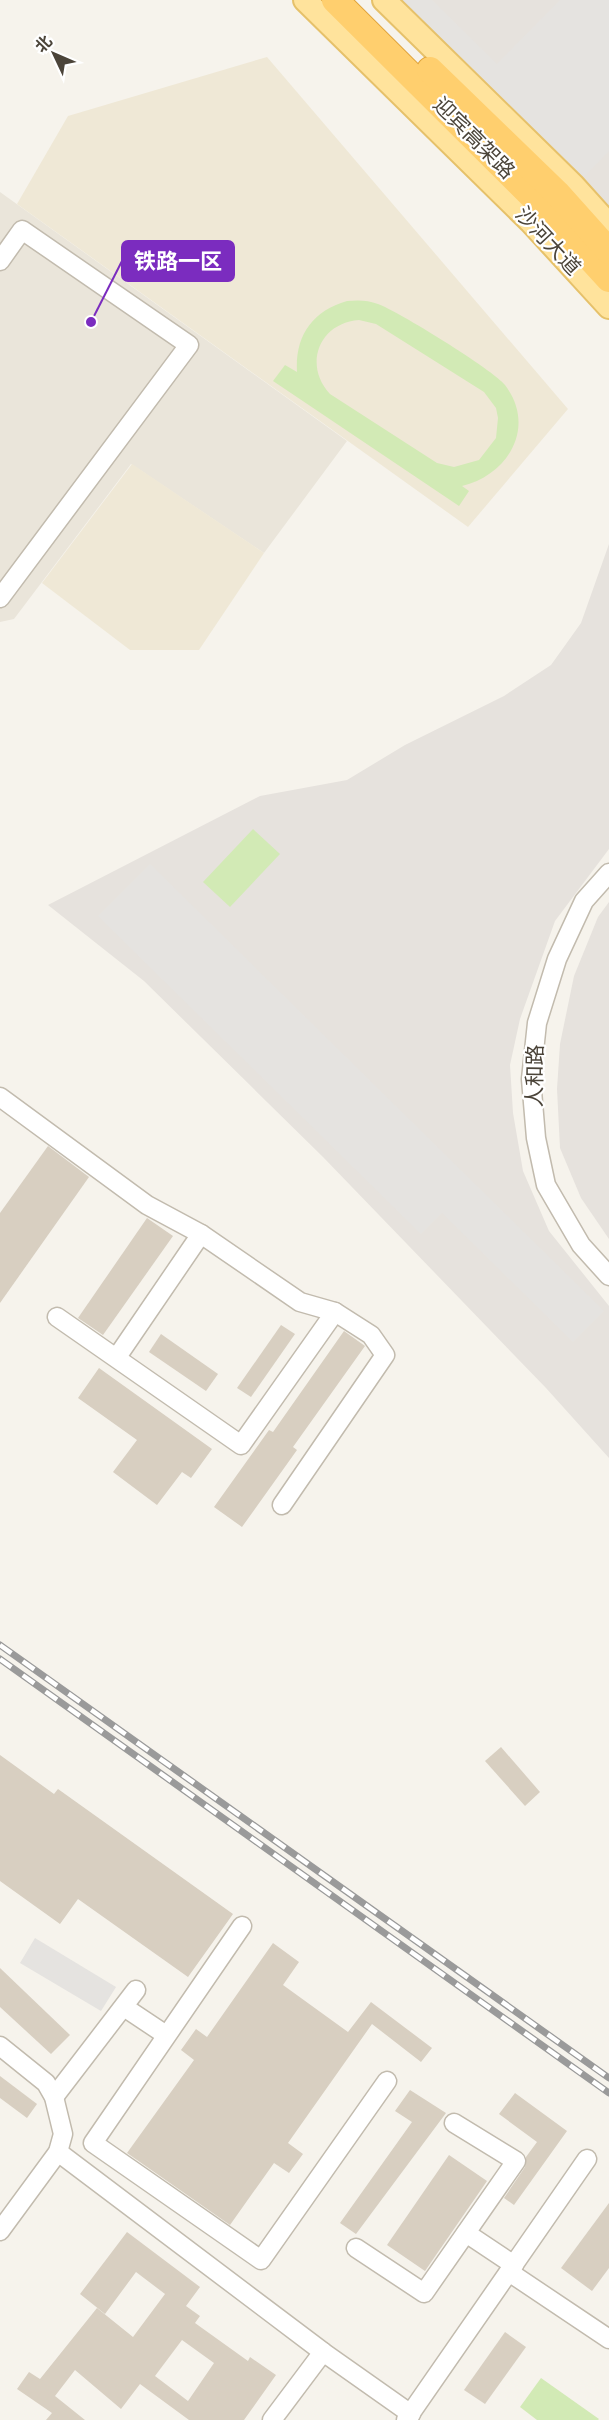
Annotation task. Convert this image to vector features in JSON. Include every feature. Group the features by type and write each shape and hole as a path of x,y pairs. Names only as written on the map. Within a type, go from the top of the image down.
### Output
{"highway":[{"name":"迎宾高架路","path":"335,0 545,209 609,279"},
{"name":"迎宾高架路","path":"358,0 557,193 609,251"}],"main road":[{"name":"沙河大道","path":"305,0 531,222 609,307"},
{"path":"384,0 573,185 609,225"}],"street":[{"path":"0,261 22,230 189,345 0,598"},
{"name":"人和路","path":"609,873 584,901 556,959 537,1023 531,1079 536,1138 546,1185 581,1245 609,1276"},
{"path":"0,1096 147,1206 201,1234 300,1302 335,1312 371,1335 385,1355 282,1505"},
{"path":"117,1357 201,1234"},
{"path":"57,1317 241,1445 335,1312"},
{"path":"242,1926 93,2143 261,2260 387,2081"},
{"path":"54,2097 136,1990"},
{"path":"124,2007 166,2035"},
{"path":"0,2046 46,2083 54,2097 63,2134 58,2152 0,2231"},
{"path":"356,2248 424,2293 516,2161 454,2123"},
{"path":"58,2152 409,2417 587,2159"},
{"path":"466,2233 511,2269 609,2339"},
{"path":"272,2420 323,2352"}],"shaded area":[{"path":"398,0 609,0 609,209"},
{"path":"404,0 432,0 497,64 560,0 609,0 609,151 582,179 403,2"},
{"path":"267,57 568,409 468,527 17,204 68,116"},
{"path":"0,192 347,441 264,553 131,464 14,619 0,622"},
{"path":"132,464 264,553 199,650 130,650 42,583"},
{"path":"609,544 609,849 555,921 520,1019 510,1065 513,1113 523,1171 549,1231 609,1306 609,1458 546,1388 323,1157 144,981 48,905 260,796 347,780 405,745 504,696 551,665 581,623"},
{"path":"150,864 604,1311 573,1342 442,1213 421,1234 98,916"},
{"path":"609,902 609,1239 581,1198 560,1148 557,1089 560,1044 574,976 598,917"},
{"path":"35,1938 116,1987 101,2011 20,1963"}],"green space":[{"path":"347,301 363,301 388,309 465,355 505,385 514,401 518,417 518,433 513,447 493,471 462,486 469,491 459,506 273,381 285,365 297,372 299,347 308,327 315,318 335,305","holes":["359,320 376,324 484,392 496,408 498,418 496,438 479,460 454,467 437,463 330,394 322,383 318,371 319,347 325,337 345,323"]},
{"path":"253,829 280,854 230,907 203,882"},
{"path":"541,2378 599,2419 537,2420 520,2407"}],"building":[{"path":"48,1146 89,1177 0,1303 0,1213"},
{"path":"147,1218 173,1236 103,1335 78,1318"},
{"path":"281,1325 295,1334 251,1397 237,1388"},
{"path":"344,1331 365,1346 293,1447 297,1450 242,1527 214,1507 269,1430 273,1432"},
{"path":"161,1334 218,1374 206,1391 149,1352"},
{"path":"99,1368 212,1449 191,1478 182,1472 157,1505 113,1472 137,1440 78,1398"},
{"path":"501,1747 540,1792 525,1806 485,1761"},
{"path":"0,1755 54,1794 58,1789 233,1914 188,1977 78,1899 60,1924 0,1881"},
{"path":"273,1943 299,1962 283,1985 348,2032 371,2002 432,2048 421,2062 372,2024 288,2143 303,2154 289,2173 274,2163 230,2225 127,2153 194,2060 181,2050 196,2029 207,2037"},
{"path":"0,1968 70,2035 51,2054 0,2007"},
{"path":"0,2076 37,2104 27,2118 0,2098"},
{"path":"410,2090 446,2113 356,2234 340,2223 412,2122 395,2111"},
{"path":"515,2093 567,2131 514,2205 504,2198 525,2167 526,2157 537,2142 499,2114"},
{"path":"449,2155 487,2181 425,2271 387,2245"},
{"path":"609,2203 609,2268 592,2291 561,2268"},
{"path":"127,2232 200,2287 186,2306 200,2316 195,2323 248,2361 250,2357 276,2375 244,2420 189,2420 140,2384 121,2409 75,2370 55,2396 85,2420 46,2420 52,2413 17,2389 29,2372 40,2379 97,2308 133,2337 165,2294 136,2272 105,2314 80,2294","holes":["182,2340 214,2363 188,2401 155,2376"]},
{"path":"505,2332 526,2347 485,2404 464,2390"}],"railway":[{"path":"0,1645 609,2078"},
{"path":"0,1659 609,2093"}],"place":[{"name":"铁路一区","path":"91,322"}]}
